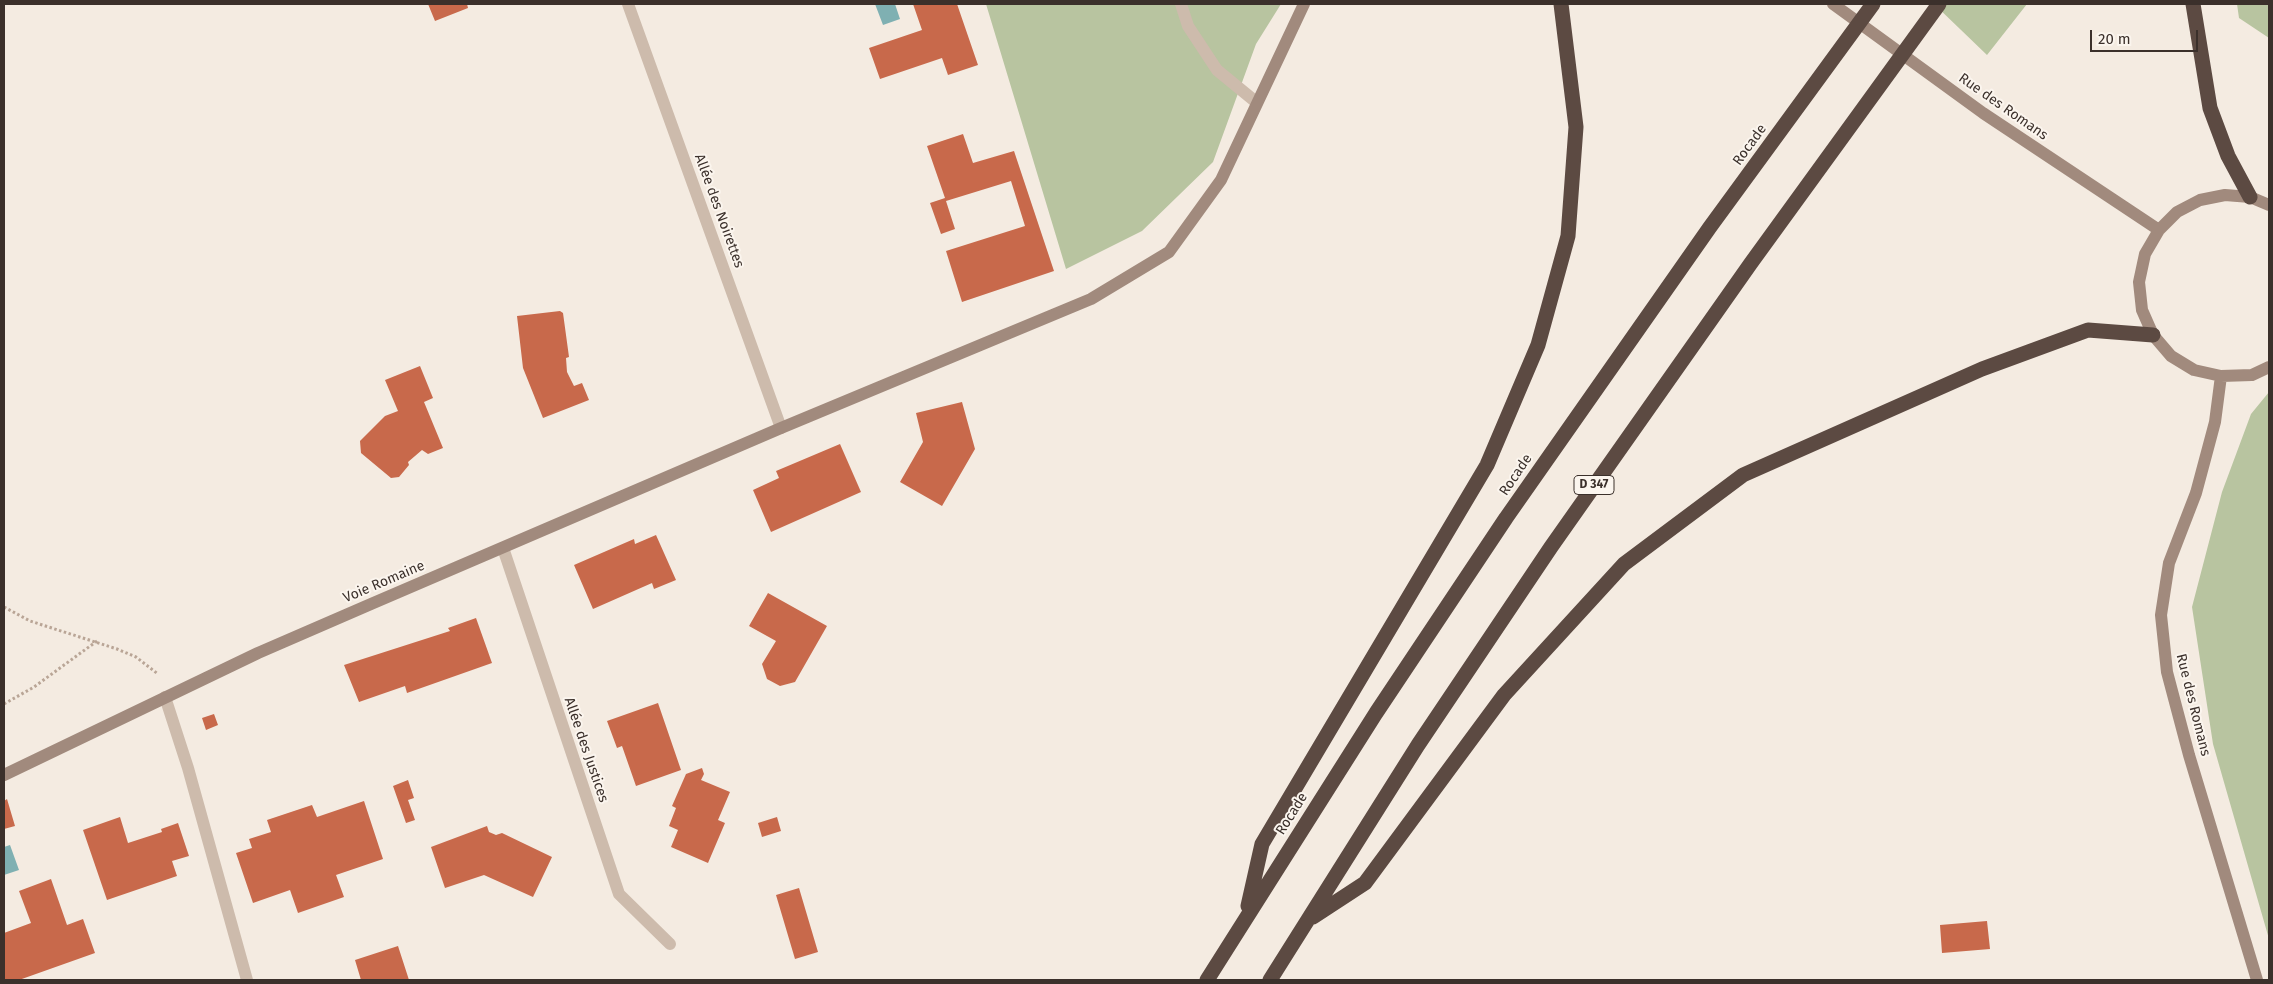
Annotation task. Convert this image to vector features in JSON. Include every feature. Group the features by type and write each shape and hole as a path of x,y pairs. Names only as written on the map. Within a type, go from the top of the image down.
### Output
{"highway":[{"path":"1246,918 1262,844 1487,465 1538,345 1568,236 1576,127 1561,4"},
{"name":"Rocade","path":"1207,980 1376,713 1565,433 1873,4"},
{"name":"D 347","path":"1270,980 1418,745 1562,531 1745,271 1939,4"},
{"path":"2193,4 2210,108 2228,156 2250,198"},
{"path":"1308,921 1366,883 1504,695 1624,564 1743,475 1982,369 2088,330 2153,335"}],"street":[{"name":"Allée des Noirettes","path":"628,4 781,428"},
{"path":"1181,4 1188,26 1217,70 1256,102"},
{"name":"Voie Romaine","path":"4,775 258,653 781,428 1091,299 1169,252 1221,180 1256,102 1304,4"},
{"name":"Rue des Romans","path":"1834,4 1983,113 2158,230"},
{"path":"2269,205 2250,198 2225,195 2200,200 2177,212 2158,230 2145,254 2139,282 2142,310 2153,335 2171,356 2194,370 2221,376 2252,375 2269,367"},
{"name":"Rue des Romans","path":"2221,376 2215,422 2196,493 2169,563 2161,614 2167,672 2189,755 2257,980"},
{"name":"Allée des Justices","path":"503,548 620,894 670,944"},
{"path":"165,698 188,768 248,980"}],"path":[{"path":"4,607 30,621 97,641 136,657 180,691"},
{"path":"4,704 34,687 97,641"}],"green space":[{"path":"986,4 1281,4 1256,44 1213,162 1142,231 1066,269"},
{"path":"1934,4 2027,4 1987,55"},
{"path":"2237,4 2269,4 2269,38 2239,18"},
{"path":"2269,392 2269,939 2213,744 2192,607 2222,492 2251,414"}],"water":[{"path":"875,4 895,4 900,19 883,25"},
{"path":"10,845 19,870 4,875 4,847"}],"building":[{"path":"428,4 467,4 468,8 435,21"},
{"path":"913,4 957,4 978,65 948,75 942,58 880,79 869,48 922,30"},
{"path":"963,134 973,163 1014,151 1054,271 962,302 946,251 1025,226 1011,181 946,201 955,229 941,234 930,203 945,198 927,146"},
{"path":"560,311 563,313 569,357 566,358 567,372 574,386 582,383 589,400 543,418 523,368 517,316"},
{"path":"420,366 433,398 424,402 443,448 428,454 422,450 408,462 409,465 399,477 391,478 361,453 360,441 385,416 398,411 385,380"},
{"path":"962,402 975,449 942,506 900,482 923,442 916,413"},
{"path":"840,444 861,492 771,532 753,490 779,478 776,471"},
{"path":"656,535 676,580 654,589 652,583 593,609 574,565 634,539 635,544"},
{"path":"768,593 827,626 795,682 780,686 767,679 762,664 776,641 749,626"},
{"path":"476,618 492,663 407,693 405,686 359,702 344,665 450,631 448,628"},
{"path":"658,703 681,770 636,786 622,746 617,748 607,721"},
{"path":"214,714 218,725 206,730 202,718"},
{"path":"702,768 704,774 701,780 730,792 718,820 725,823 708,863 671,847 678,830 669,826 676,808 672,806 686,774"},
{"path":"408,780 414,798 408,800 415,820 406,823 393,786"},
{"path":"7,799 15,826 4,829 4,801"},
{"path":"364,801 383,859 336,875 344,897 298,913 290,890 253,903 236,853 252,848 249,839 271,832 267,820 312,805 317,817"},
{"path":"120,817 128,843 162,832 161,829 178,823 189,856 172,861 177,876 107,900 83,830"},
{"path":"777,817 781,831 762,837 758,823"},
{"path":"487,826 489,832 496,835 502,833 552,857 533,897 484,875 445,888 431,847"},
{"path":"51,879 67,925 83,919 95,953 19,980 4,980 4,933 31,923 19,891"},
{"path":"799,888 818,952 795,959 776,895"},
{"path":"1987,921 1990,949 1942,953 1940,925"},
{"path":"398,946 409,980 361,980 355,960"}]}
